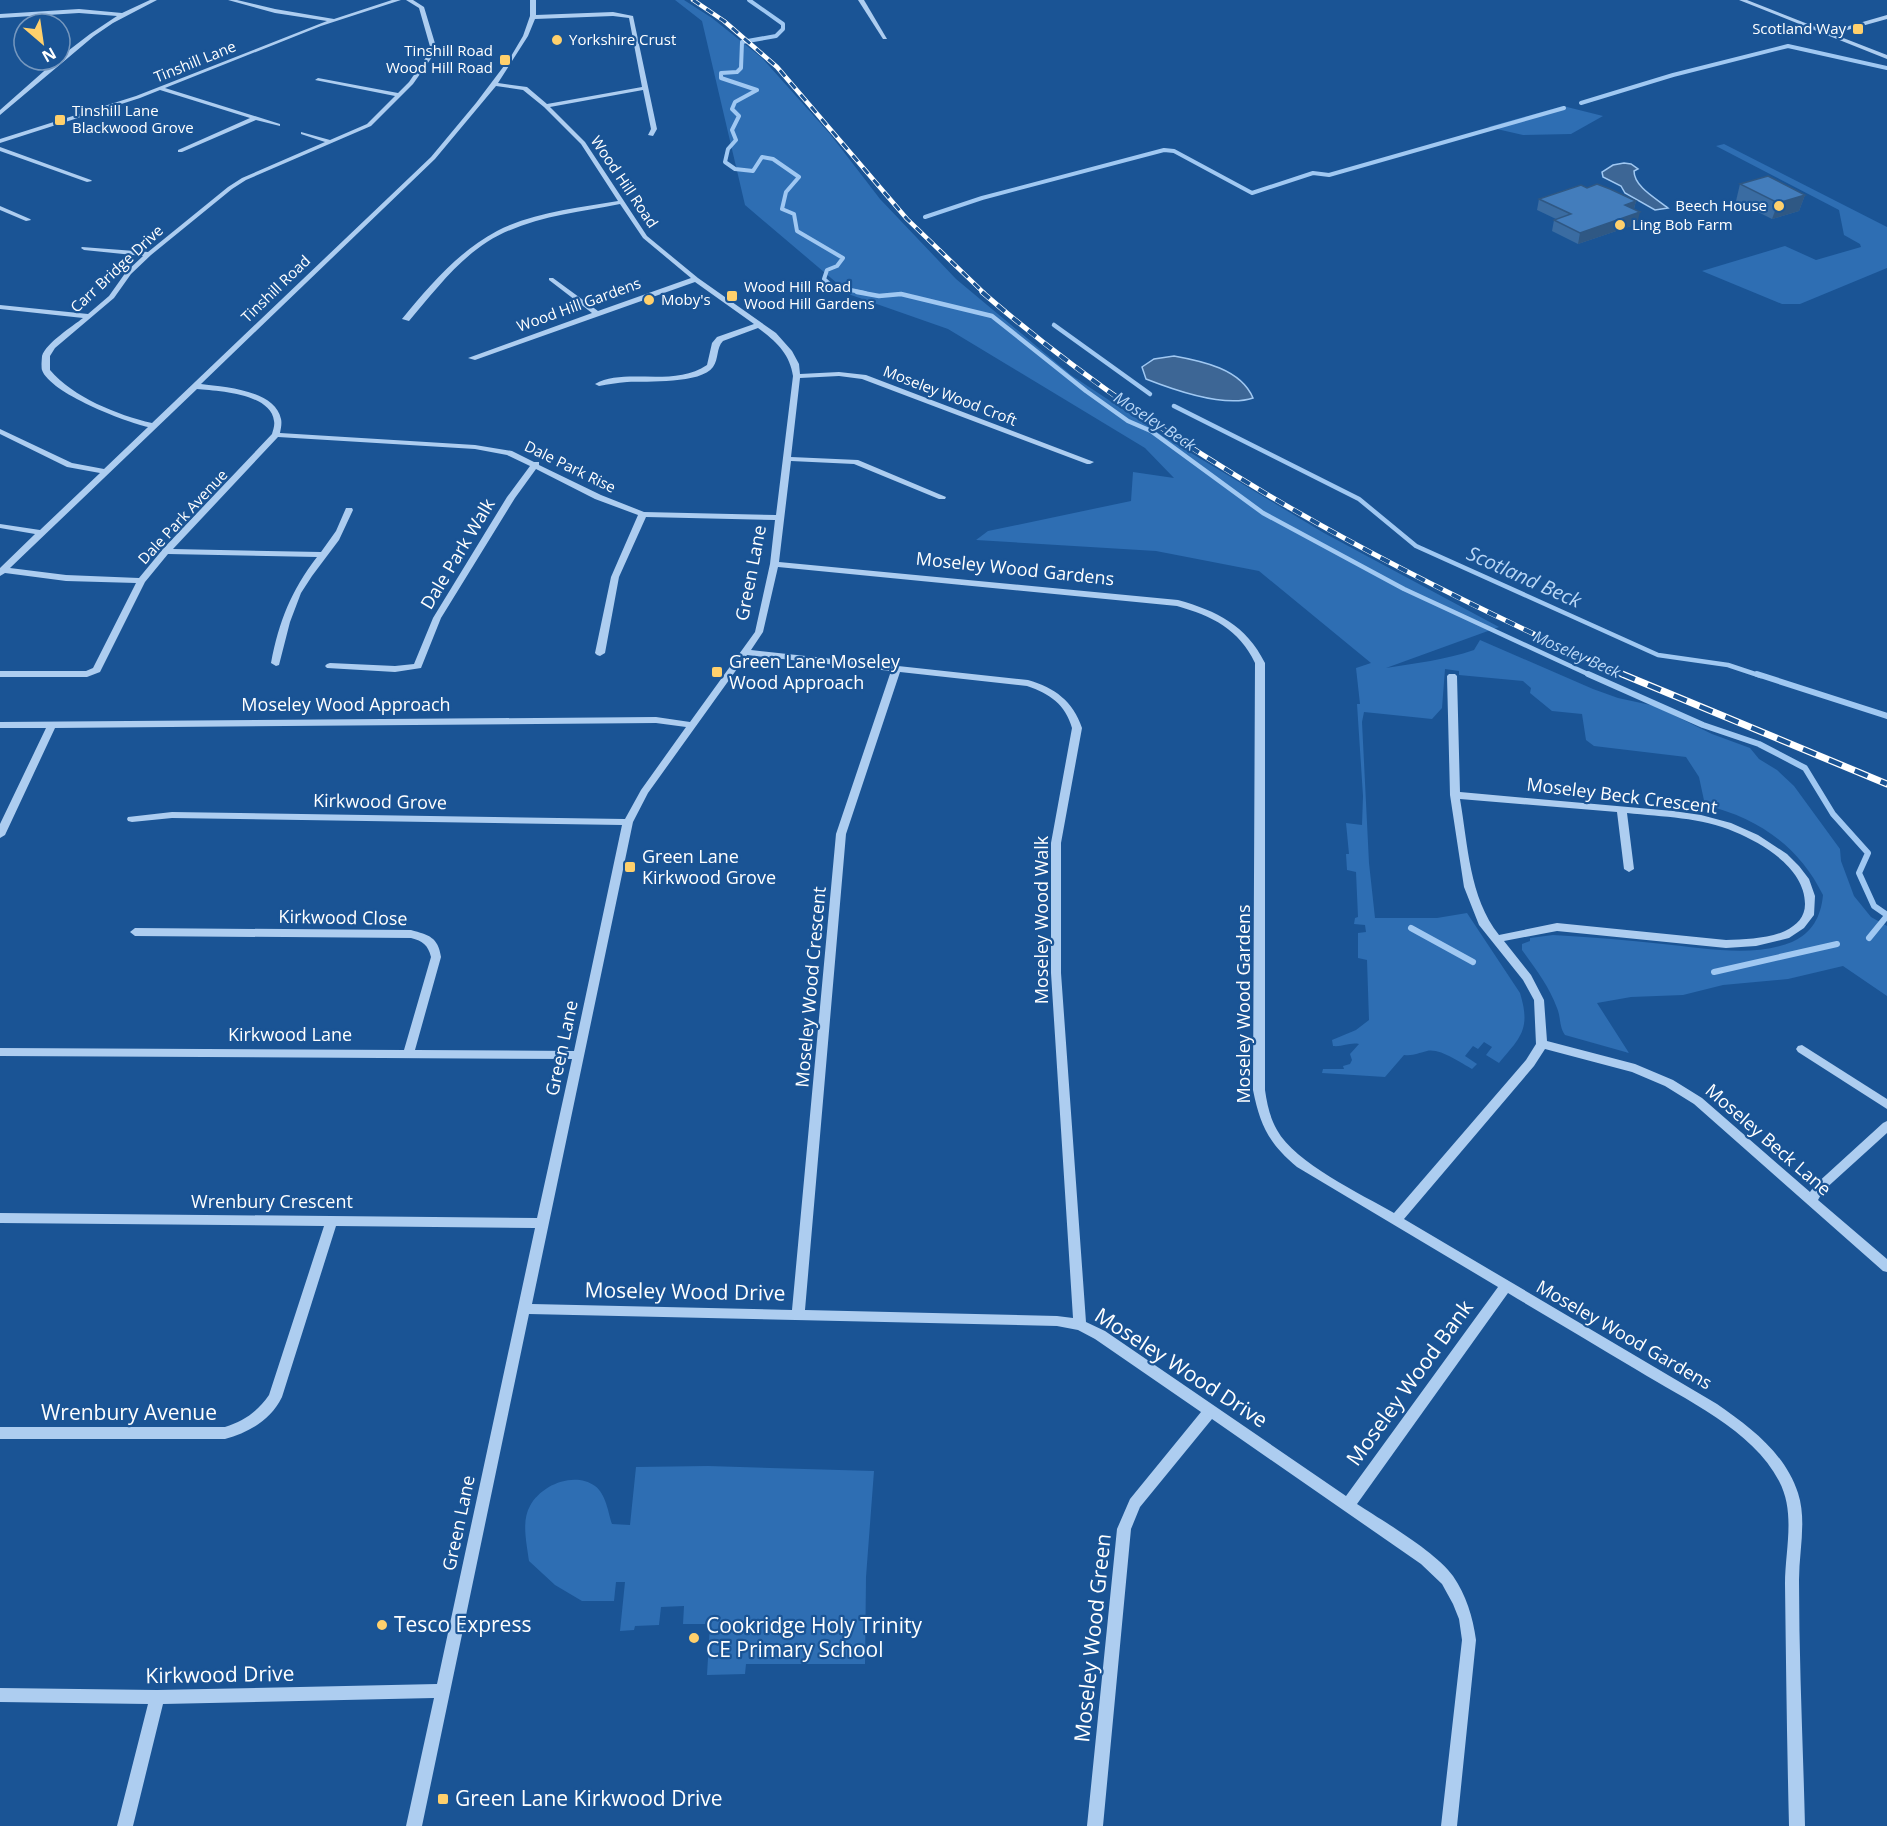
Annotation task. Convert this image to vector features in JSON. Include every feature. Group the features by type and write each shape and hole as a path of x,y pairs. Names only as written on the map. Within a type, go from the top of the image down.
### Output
{"street":[{"path":"0,113 94,33 154,0"},
{"path":"231,0 333,20"},
{"path":"373,0 386,3"},
{"name":"Tinshill Lane","path":"0,141 162,89 333,20 398,0"},
{"name":"Carr Bridge Drive","path":"153,426 126,420 55,381 45,370 46,356 52,346 112,297 128,273 149,254 236,184 369,125 400,95 434,50 421,7 409,0"},
{"name":"Tinshill Road","path":"1,572 433,158 495,84 523,43 533,17 533,0"},
{"path":"861,0 885,38"},
{"path":"1742,0 1887,57"},
{"path":"0,16 79,11 123,15"},
{"path":"533,17 613,14 631,17 654,129 651,135"},
{"path":"1828,33 1880,19 1887,20"},
{"path":"318,80 400,95"},
{"name":"Wood Hill Road","path":"495,84 525,88 546,106 583,143 651,243 759,325"},
{"path":"546,106 645,88"},
{"path":"162,89 278,124"},
{"path":"180,151 195,142 256,118"},
{"path":"303,133 331,142"},
{"path":"0,149 89,181"},
{"path":"406,319 456,265 487,240 536,220 622,202"},
{"path":"0,208 28,220"},
{"path":"84,248 149,254"},
{"path":"551,279 596,313"},
{"name":"Wood Hill Gardens","path":"472,358 696,279"},
{"path":"0,307 89,316"},
{"path":"599,384 624,378 695,376 710,366 716,343 720,339 759,325"},
{"name":"Green Lane","path":"414,1826 628,822 644,792 746,652 759,632 765,612 774,564 797,376 795,364 788,351 759,325"},
{"name":"Moseley Wood Croft","path":"797,376 839,374 863,377 1089,462"},
{"path":"194,386 237,391 267,402 278,417 280,426 276,435"},
{"path":"0,431 69,465 104,471"},
{"name":"Dale Park Rise","path":"276,435 475,447 509,453 536,464 598,497 643,514 779,518"},
{"name":"Dale Park Avenue","path":"0,674 87,674 97,670 141,581 166,551 276,435"},
{"path":"788,459 855,462 942,497"},
{"name":"Dale Park Walk","path":"330,666 395,669 418,666 437,618 511,497 536,464"},
{"path":"276,663 284,623 293,600 341,532 349,510"},
{"path":"600,653 615,577 643,514"},
{"path":"0,526 42,533"},
{"path":"166,551 323,555"},
{"name":"Moseley Wood Gardens","path":"774,564 1178,603 1209,611 1228,623 1255,650 1260,663 1259,1090 1263,1113 1271,1136 1285,1151 1395,1221 1712,1407 1763,1448 1782,1474 1792,1494 1795,1514 1792,1575 1797,1826"},
{"path":"1,572 66,578 141,581"},
{"name":"Moseley Wood Walk","path":"746,652 1028,683 1047,689 1063,700 1075,720 1077,728 1056,843 1056,973 1080,1325"},
{"name":"Moseley Wood Crescent","path":"798,1316 841,834 896,669"},
{"path":"1395,1221 1542,1044 1539,1000 1527,978 1483,922 1472,896 1455,795 1452,676"},
{"name":"Moseley Wood Approach","path":"0,726 656,720 691,725"},
{"path":"0,835 52,724"},
{"name":"Moseley Beck Crescent","path":"1455,795 1622,810 1705,820 1735,828 1779,853 1802,878 1809,892 1809,915 1801,926 1787,935 1748,943 1726,944 1557,927 1497,939"},
{"path":"1622,810 1629,869"},
{"name":"Kirkwood Grove","path":"132,819 172,815 628,822"},
{"name":"Kirkwood Close","path":"135,932 411,934 424,937 434,946 436,957 408,1054"},
{"name":"Moseley Beck Lane","path":"1542,1044 1635,1068 1669,1083 1698,1101 1887,1267"},
{"path":"1802,1049 1887,1106"},
{"name":"Kirkwood Lane","path":"0,1052 579,1054"},
{"path":"1812,1200 1820,1188 1887,1126"},
{"name":"Wrenbury Crescent","path":"0,1218 543,1223"},
{"name":"Wrenbury Avenue","path":"0,1433 225,1433 254,1422 267,1410 276,1397 332,1220"},
{"name":"Moseley Wood Bank","path":"1349,1504 1505,1287"},
{"name":"Moseley Wood Drive","path":"525,1309 1057,1321 1080,1325 1100,1335 1349,1504 1426,1559 1447,1579 1466,1619 1468,1651 1449,1826"},
{"name":"Moseley Wood Green","path":"1095,1826 1124,1529 1135,1503 1210,1411"},
{"name":"Kirkwood Drive","path":"0,1695 158,1697 441,1691"},
{"path":"125,1826 158,1697"}],"shaded area":[{"path":"675,0 684,0 712,18 762,58 830,134 880,199 956,279 1071,375 1166,438 1324,533 1499,627 1386,668 1430,661 1474,650 1480,640 1593,689 1618,698 1655,706 1712,734 1750,748 1759,759 1777,770 1794,786 1840,849 1841,861 1854,896 1871,917 1887,926 1887,996 1843,966 1788,979 1723,985 1683,995 1631,997 1597,1003 1629,1053 1565,1035 1550,992 1522,950 1522,944 1530,941 1530,938 1553,935 1728,951 1761,950 1792,942 1805,934 1818,917 1823,895 1802,862 1775,836 1742,818 1705,805 1699,777 1686,757 1594,746 1586,740 1582,714 1552,711 1530,693 1531,688 1523,681 1459,675 1459,671 1445,669 1442,708 1432,719 1364,712 1362,722 1369,863 1375,918 1437,918 1467,913 1520,993 1524,1015 1522,1032 1499,1063 1486,1055 1492,1047 1484,1042 1478,1049 1473,1046 1465,1056 1477,1064 1472,1069 1438,1052 1427,1051 1404,1055 1385,1077 1322,1073 1323,1069 1344,1069 1343,1066 1350,1064 1352,1060 1350,1054 1359,1044 1333,1046 1332,1040 1356,1030 1369,1020 1367,960 1358,958 1358,933 1366,932 1365,925 1354,924 1355,918 1358,917 1356,872 1347,870 1346,854 1349,854 1346,823 1362,825 1363,796 1357,704 1360,704 1356,668 1371,663 1259,571 1156,551 976,540 988,531 1131,501 1133,472 1174,478 1145,448 948,329 851,295 745,205 702,21"},
{"path":"1563,106 1603,116 1571,134 1523,135 1488,127"},
{"path":"1724,144 1887,227 1887,268 1800,304 1782,304 1702,271 1785,246 1816,260 1861,247 1860,244 1844,235 1839,210 1716,146"},
{"path":"1631,164 1638,169 1634,171 1638,182 1668,208 1655,210 1625,193 1621,186 1603,177 1602,172 1613,165"},
{"path":"1174,356 1208,364 1230,373 1240,380 1253,398 1241,401 1214,399 1146,379 1142,367 1154,359"},
{"path":"708,1466 874,1471 866,1577 865,1664 746,1664 745,1674 707,1675 710,1624 683,1624 684,1606 661,1607 659,1625 635,1626 634,1630 620,1631 625,1582 616,1582 614,1601 582,1601 555,1585 529,1561 525,1533 527,1512 535,1498 550,1486 568,1480 587,1482 599,1489 602,1494 612,1524 630,1525 636,1467"}],"building":[{"path":"1768,176 1805,195 1778,203 1740,184"},
{"path":"1597,184 1636,201 1625,205 1640,212 1580,233 1554,220 1571,214 1539,199 1581,185 1587,188"}],"waterway":[{"name":"Moseley Beck","path":"749,0 783,24 783,29 776,36 742,42 741,68 737,72 721,73 721,78 757,90 735,102 732,109 739,116 732,130 736,140 728,149 725,162 735,169 753,171 762,157 773,159 799,177 786,192 782,209 794,214 797,231 843,258 837,266 827,270 824,279 832,286 865,293"},
{"path":"1581,103 1673,75 1788,46 1887,68"},
{"path":"925,217 982,198 1164,150 1174,151 1252,193 1313,173 1329,175 1564,108"},
{"name":"Moseley Beck","path":"857,292 879,296 901,294 992,316 1086,391 1128,421 1151,431 1263,513 1404,589 1592,676"},
{"name":"Scotland Beck","path":"1054,325 1150,394"},
{"name":"Scotland Beck","path":"1174,406 1359,499 1416,546 1658,655 1728,665 1761,676"},
{"name":"Moseley Beck","path":"1588,674 1703,725 1759,744 1805,768 1833,814 1868,853 1859,873 1874,906 1887,915"},
{"name":"Scotland Beck","path":"1757,674 1887,716"},
{"path":"1869,938 1887,916"},
{"path":"1411,928 1473,962"},
{"path":"1714,972 1837,944"}],"railway":[{"path":"693,0 724,21 777,67 907,219 984,293"},
{"path":"982,292 1055,352 1131,407 1209,459 1290,508 1456,596 1626,676"},
{"path":"1622,674 1887,784"}],"place":[{"name":"Scotland Way","path":"1858,29"},
{"name":"Yorkshire Crust","path":"557,40"},
{"name":"Tinshill Road Wood Hill Road","path":"505,60"},
{"name":"Tinshill Lane Blackwood Grove","path":"60,120"},
{"name":"Beech House","path":"1779,206"},
{"name":"Ling Bob Farm","path":"1620,225"},
{"name":"Wood Hill Road Wood Hill Gardens","path":"732,296"},
{"name":"Moby's","path":"649,300"},
{"name":"Green Lane Moseley Wood Approach","path":"717,672"},
{"name":"Green Lane Kirkwood Grove","path":"630,867"},
{"name":"Tesco Express","path":"382,1625"},
{"name":"Cookridge Holy Trinity CE Primary School","path":"694,1638"},
{"name":"Green Lane Kirkwood Drive","path":"443,1799"}]}
